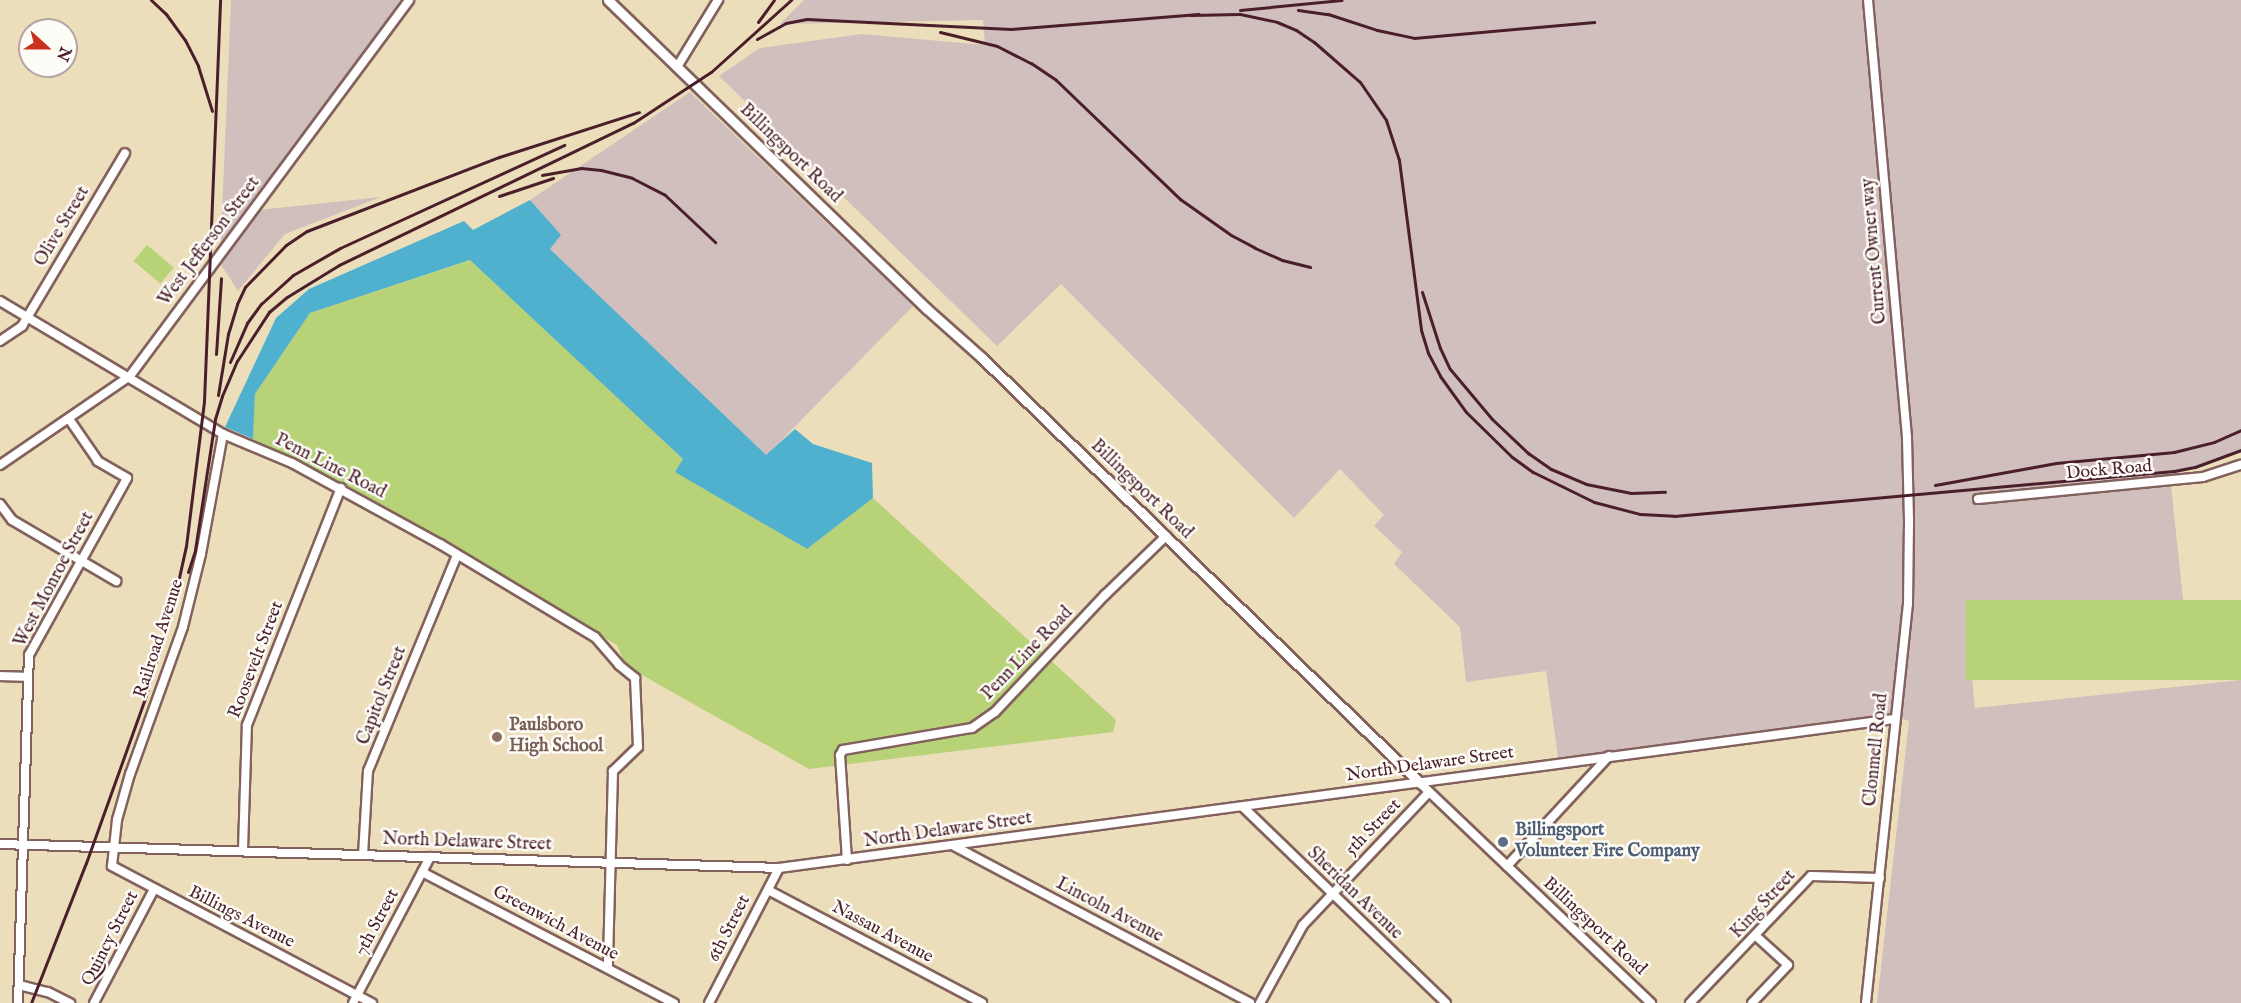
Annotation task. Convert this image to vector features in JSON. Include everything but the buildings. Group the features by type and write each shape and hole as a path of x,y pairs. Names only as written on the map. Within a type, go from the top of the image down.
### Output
{"street":[{"name":"West Jefferson Street","path":"0,465 130,376 409,0"},
{"name":"Billingsport Road","path":"608,0 1648,1002"},
{"path":"677,67 718,0"},
{"name":"Current Owner way","path":"1868,0 1907,437 1908,500"},
{"name":"Olive Street","path":"0,341 22,326 125,153"},
{"name":"Penn Line Road","path":"0,301 130,376 223,434 265,450 341,488 595,637 619,665 634,678 638,747 613,771 610,862"},
{"name":"West Monroe Street","path":"18,1003 29,655 126,478 98,461 69,419"},
{"name":"Railroad Avenue","path":"114,850 117,820 130,774 183,627 205,537 223,434"},
{"name":"Dock Road","path":"1978,499 2203,477 2241,465"},
{"name":"Roosevelt Street","path":"243,850 247,725 341,488"},
{"name":"Clonmell Road","path":"1866,1003 1894,719 1908,604 1908,500"},
{"path":"0,504 12,520 116,581"},
{"name":"Penn Line Road","path":"847,860 840,755 848,747 972,728 995,712 1109,590 1166,536"},
{"name":"Capitol Street","path":"363,855 368,771 457,555"},
{"path":"0,676 28,677"},
{"name":"North Delaware Street","path":"0,844 114,850 243,850 779,868 1894,719"},
{"path":"1507,866 1609,756"},
{"name":"5th Street","path":"1260,1003 1293,939 1331,894 1429,792"},
{"name":"Sheridan Avenue","path":"1243,807 1446,1003"},
{"name":"Lincoln Avenue","path":"954,846 1250,1003"},
{"name":"Billings Avenue","path":"114,850 112,866 372,1003"},
{"name":"7th Street","path":"353,1003 430,856"},
{"path":"608,968 610,862"},
{"name":"6th Street","path":"709,1003 779,868"},
{"name":"Greenwich Avenue","path":"422,872 674,1003"},
{"name":"King Street","path":"1690,1003 1811,876 1880,878"},
{"name":"Quincy Street","path":"94,1003 154,889"},
{"name":"Nassau Avenue","path":"768,890 982,1003"},
{"path":"1752,1003 1788,965 1756,936"},
{"path":"19,985 48,992 70,1003"}],"shaded area":[{"path":"231,0 414,0 258,210 381,197 285,234 238,291 220,263"},
{"path":"804,0 2241,0 2241,452 2170,476 2184,608 1968,637 1975,708 2241,680 2241,1003 1877,1003 1909,721 1899,718 1559,764 1546,671 1466,682 1460,627 1394,564 1402,552 1374,526 1384,515 1340,469 1294,518 1061,284 997,346 719,76 760,48 862,34 985,45 983,20 780,24"},
{"path":"690,92 913,306 766,456 550,249 530,200"}],"green space":[{"path":"147,245 174,267 160,284 134,261"},
{"path":"471,260 683,459 676,472 807,549 873,498 1116,720 1113,732 809,769 626,666 617,645 253,439 255,394 310,313"},
{"path":"1966,600 2241,600 2241,680 1966,680"}],"water":[{"path":"530,200 561,235 550,249 766,455 795,429 813,444 872,463 873,498 807,549 675,472 683,459 470,260 310,313 255,394 253,439 225,427 276,318 309,289 464,221 473,230"}],"railway":[{"path":"151,0 166,14 185,40 198,66 212,111"},
{"path":"31,1003 86,863 146,695 173,605 186,546 204,401 220,0"},
{"path":"758,22 774,0"},
{"path":"188,572 195,550 215,419 222,396 237,361 269,312 287,297 339,265 633,123 711,72 791,0"},
{"path":"1240,10 1342,0"},
{"path":"1298,10 1328,14 1377,30 1414,38 1594,22"},
{"path":"757,39 786,23 807,19 1011,29 1198,14"},
{"path":"1190,15 1240,14 1277,22 1296,30 1314,42 1360,82 1386,120 1399,160 1421,330 1428,353 1440,376 1466,412 1512,457 1533,472 1594,502 1640,514 1674,516 2174,471 2195,467 2241,450"},
{"path":"940,32 997,46 1031,63 1056,80 1180,199 1231,235 1255,248 1282,260 1310,267"},
{"path":"218,395 228,334 237,304 245,287 286,245 307,231 499,157 639,112"},
{"path":"230,362 247,323 261,304 293,275 340,248 564,145"},
{"path":"542,175 581,168 601,170 632,178 665,195 715,242"},
{"path":"499,196 553,178"},
{"path":"216,354 221,278"},
{"path":"1422,292 1440,348 1450,369 1492,419 1528,453 1551,469 1586,484 1631,493 1665,492"},
{"path":"1935,485 2056,463 2174,452 2214,442 2241,430"}],"place":[{"name":"Paulsboro High School","path":"497,737"},
{"name":"Billingsport Volunteer Fire Company","path":"1503,842"}]}
